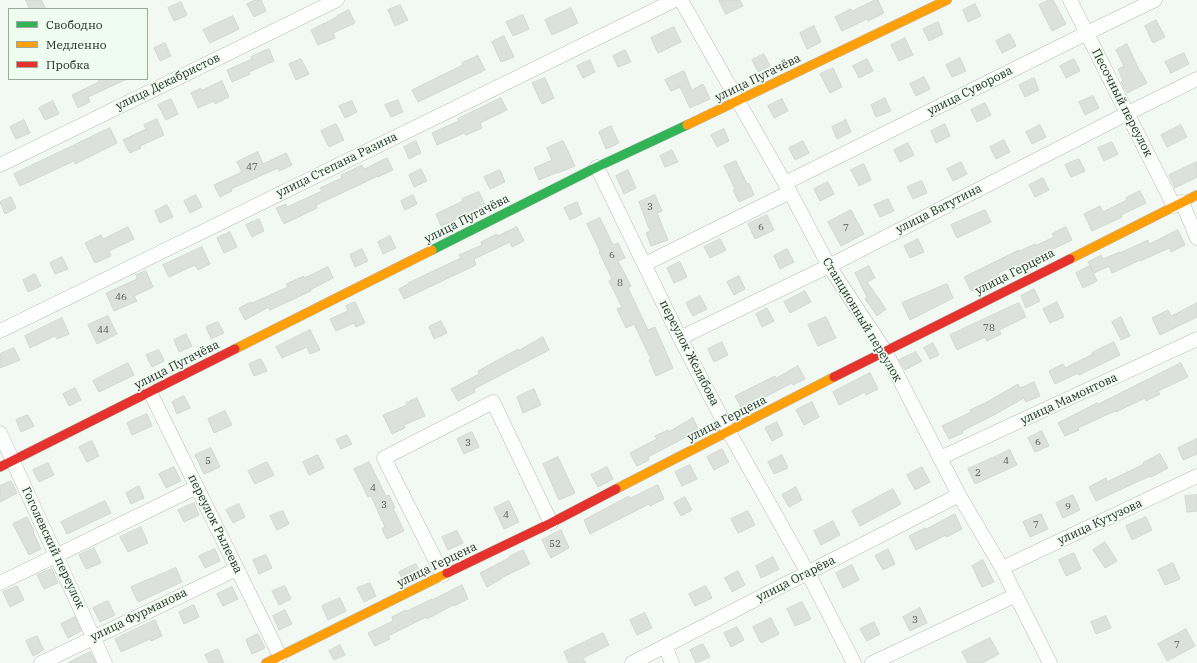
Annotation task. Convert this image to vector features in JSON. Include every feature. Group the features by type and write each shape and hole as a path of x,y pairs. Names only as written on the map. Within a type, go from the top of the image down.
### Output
{"street":[{"name":"улица Декабристов","path":"0,165 337,0"},
{"name":"улица Степана Разина","path":"0,331 675,0"},
{"name":"Станционный переулок","path":"681,0 788,188 829,266 885,351 959,495 1002,568 1050,663"},
{"name":"улица Пугачёва","path":"0,467 598,167 947,0"},
{"name":"Песочный переулок","path":"1070,0 1128,113 1197,238"},
{"name":"улица Суворова","path":"645,264 1087,32 1155,0"},
{"name":"улица Ватутина","path":"680,338 829,266 1197,79"},
{"name":"переулок Желябова","path":"598,167 680,338 729,432 808,573 854,663"},
{"name":"улица Герцена","path":"266,663 551,522 885,351 1197,195"},
{"name":"улица Мамонтова","path":"940,458 1197,339"},
{"name":"переулок Рылеева","path":"150,392 280,656"},
{"path":"443,575 384,458 493,402 551,522"},
{"name":"Гоголевский переулок","path":"0,433 106,663"},
{"name":"улица Кутузова","path":"1002,568 1197,476"},
{"path":"0,583 197,487"},
{"name":"улица Огарёва","path":"632,663 959,495"},
{"name":"улица Фурманова","path":"42,663 93,637 237,569"},
{"path":"872,663 1016,595"},
{"path":"665,646 672,663"}],"building":[{"path":"26,0 41,0 45,8 30,8"},
{"path":"256,0 261,0 266,11 254,17 247,4"},
{"path":"719,0 740,0 743,6 726,14"},
{"path":"878,0 884,13 842,31 835,17"},
{"path":"1049,0 1053,0 1066,24 1052,31 1039,5"},
{"path":"181,2 187,15 174,21 168,8"},
{"path":"975,4 981,16 968,22 963,10"},
{"path":"400,5 408,20 395,26 388,10"},
{"path":"571,8 578,23 552,35 545,20"},
{"path":"349,10 355,23 333,33 335,38 318,45 311,30"},
{"path":"523,15 529,29 513,36 506,22"},
{"path":"233,16 239,29 210,43 203,30"},
{"path":"1156,20 1165,37 1153,43 1145,26"},
{"path":"938,22 943,34 929,41 923,29"},
{"path":"814,26 821,42 807,49 800,33"},
{"path":"674,27 681,42 658,53 651,38"},
{"path":"1010,34 1016,46 1002,53 996,41"},
{"path":"504,36 514,57 501,62 492,42"},
{"path":"905,38 913,55 899,61 891,45"},
{"path":"165,43 171,56 160,61 154,48"},
{"path":"1127,44 1140,72 1147,83 1127,93 1121,82 1123,81 1118,69 1124,66 1116,50"},
{"path":"269,49 274,61 249,72 250,74 232,82 227,70 252,59 251,57"},
{"path":"625,50 631,62 618,67 613,56"},
{"path":"1184,53 1189,64 1171,73 1165,62"},
{"path":"764,54 770,66 758,72 752,60"},
{"path":"478,56 485,70 418,102 412,90"},
{"path":"960,58 966,71 952,77 946,65"},
{"path":"301,59 309,74 296,80 289,64"},
{"path":"867,59 873,71 859,78 853,66"},
{"path":"1074,59 1080,71 1066,78 1060,66"},
{"path":"590,60 595,72 583,78 577,66"},
{"path":"833,68 842,87 830,93 820,74"},
{"path":"684,71 692,90 703,84 710,99 690,108 680,87 671,91 665,80"},
{"path":"924,77 930,89 916,96 910,84"},
{"path":"545,78 554,98 542,104 532,83"},
{"path":"1034,78 1039,90 1025,97 1019,85"},
{"path":"98,80 125,80 88,97 90,102 78,108 72,95 99,82"},
{"path":"222,81 229,97 215,104 214,101 198,108 191,93"},
{"path":"1093,96 1099,108 1085,115 1079,102"},
{"path":"501,98 507,110 480,123 482,128 466,135 464,133 437,145 432,133 459,121 458,119"},
{"path":"885,98 891,111 876,117 871,105"},
{"path":"171,99 178,114 166,120 158,105"},
{"path":"782,99 788,111 774,118 768,106"},
{"path":"398,100 403,112 391,117 385,105"},
{"path":"53,101 59,114 45,120 39,108"},
{"path":"352,101 357,112 345,118 339,106"},
{"path":"985,103 991,115 977,122 971,110"},
{"path":"157,119 164,135 140,146 141,148 130,153 123,140 146,129 144,125"},
{"path":"24,120 30,133 16,139 10,127"},
{"path":"846,120 851,132 837,139 832,127"},
{"path":"336,124 344,140 329,147 321,131"},
{"path":"945,124 950,136 936,143 931,131"},
{"path":"1040,125 1046,137 1032,144 1026,132"},
{"path":"1181,125 1187,137 1167,147 1161,135"},
{"path":"611,126 619,143 606,149 599,132"},
{"path":"110,128 117,143 75,164 74,161 20,186 14,174"},
{"path":"724,129 729,141 717,147 711,135"},
{"path":"1004,140 1010,152 996,159 990,147"},
{"path":"416,141 421,153 409,159 404,147"},
{"path":"563,141 575,166 539,180 534,168 552,160 547,148"},
{"path":"803,141 809,153 795,160 789,148"},
{"path":"1112,142 1118,154 1104,161 1098,148"},
{"path":"908,143 914,155 900,162 894,150"},
{"path":"672,150 678,162 665,167 660,156"},
{"path":"258,152 263,164 286,153 292,165 279,171 278,168 231,189 232,191 220,197 214,185 242,172 237,162"},
{"path":"387,158 393,170 316,205 317,208 284,224 276,208 286,204 287,207 322,191 320,188 342,178 341,175 362,165 364,169"},
{"path":"1079,159 1085,171 1071,177 1065,165"},
{"path":"736,161 754,195 739,202 733,190 735,189 724,166"},
{"path":"961,162 967,174 953,181 947,169"},
{"path":"1197,162 1197,177 1175,188 1169,175"},
{"path":"864,164 871,180 859,186 851,170"},
{"path":"421,169 427,181 414,187 409,175"},
{"path":"500,170 505,182 490,189 484,177"},
{"path":"628,170 636,188 624,194 616,176"},
{"path":"1043,178 1049,190 1035,197 1029,185"},
{"path":"922,181 927,193 913,199 907,187"},
{"path":"828,182 834,194 820,201 814,189"},
{"path":"1140,191 1146,203 1121,215 1122,217 1092,231 1084,214 1100,206 1103,212 1127,200 1126,198"},
{"path":"479,192 486,207 441,226 436,214 463,201 462,199"},
{"path":"196,195 202,207 190,213 184,201"},
{"path":"413,195 417,204 405,210 401,201"},
{"path":"655,195 662,211 657,213 668,240 651,246 646,233 650,231 639,202"},
{"path":"11,197 16,208 5,214 0,202"},
{"path":"888,199 894,211 880,217 874,205"},
{"path":"577,202 582,214 570,220 564,208"},
{"path":"167,205 173,217 160,223 155,211"},
{"path":"851,210 864,234 841,246 828,222"},
{"path":"985,210 991,222 957,238 951,225"},
{"path":"767,215 774,230 755,239 748,224"},
{"path":"600,218 613,245 618,243 625,258 618,261 631,286 628,288 648,330 655,327 673,368 656,376 649,360 651,359 634,324 626,328 617,309 622,307 609,281 612,279 587,224"},
{"path":"259,219 264,231 252,237 246,225"},
{"path":"128,227 134,239 109,251 111,256 95,263 85,243 101,235 103,239"},
{"path":"517,227 524,241 512,247 510,242 474,259 476,265 404,299 399,289 408,283 461,258 459,255 482,245 481,242 497,234 497,236"},
{"path":"1066,227 1072,240 1018,266 1018,264 998,273 1000,278 971,291 964,277 1019,250 1020,251 1035,244 1035,246 1054,237 1052,234"},
{"path":"1178,230 1185,245 1171,252 1169,248 1112,273 1109,266 1094,273 1088,262 1101,255 1103,259 1120,253 1148,240 1149,244"},
{"path":"230,232 237,247 224,253 217,238"},
{"path":"390,236 396,248 383,254 378,242"},
{"path":"720,239 726,250 710,258 704,247"},
{"path":"918,239 924,252 910,258 904,246"},
{"path":"202,247 210,264 198,270 195,265 169,277 163,265"},
{"path":"362,249 368,261 355,267 350,255"},
{"path":"787,249 794,262 780,269 774,256"},
{"path":"62,257 68,269 55,274 50,263"},
{"path":"680,262 687,277 674,283 667,268"},
{"path":"869,266 875,278 867,282 886,309 877,316 865,299 867,297 855,273"},
{"path":"1090,266 1097,281 1083,288 1076,273"},
{"path":"328,267 333,278 310,290 311,291 270,310 269,307 245,320 239,308 288,287 286,284"},
{"path":"146,271 153,287 134,296 137,301 114,311 106,293 137,279 136,275"},
{"path":"35,274 41,286 28,292 23,280"},
{"path":"739,276 745,289 734,295 727,282"},
{"path":"947,284 953,298 910,320 902,303"},
{"path":"1034,289 1040,301 1026,308 1021,296"},
{"path":"805,291 811,302 790,313 784,302"},
{"path":"700,296 707,309 693,316 686,303"},
{"path":"355,302 365,323 356,327 354,323 336,331 330,319 348,311 346,306"},
{"path":"1057,302 1064,317 1050,323 1043,309"},
{"path":"1019,303 1026,317 999,330 1001,334 987,341 985,337 957,350 950,335"},
{"path":"1197,303 1197,317 1160,335 1152,318 1168,310 1171,316"},
{"path":"767,308 774,321 762,327 756,314"},
{"path":"108,316 117,334 97,344 88,325"},
{"path":"826,317 836,338 818,346 808,325"},
{"path":"1121,317 1130,336 1121,340 1112,322"},
{"path":"62,318 69,334 57,339 55,336 30,348 25,336"},
{"path":"441,321 447,333 434,339 429,327"},
{"path":"218,322 224,333 211,339 206,327"},
{"path":"310,330 320,350 310,354 307,347 282,358 276,347"},
{"path":"186,334 192,346 179,352 174,340"},
{"path":"543,337 549,350 474,389 475,392 458,401 451,389 479,374 478,371"},
{"path":"722,342 728,355 714,362 708,349"},
{"path":"1114,342 1120,355 1079,375 1078,373 1055,384 1049,371 1063,364 1065,368"},
{"path":"933,343 939,355 930,359 924,348"},
{"path":"14,348 20,360 0,368 0,354"},
{"path":"159,350 164,361 152,367 146,355"},
{"path":"916,352 922,361 905,370 899,360"},
{"path":"261,359 267,371 254,376 249,364"},
{"path":"128,363 134,375 99,392 93,381"},
{"path":"1181,363 1188,377 1158,391 1160,394 1146,401 1145,398 1078,428 1079,430 1065,436 1058,423"},
{"path":"798,366 805,379 793,385 792,383 742,409 735,396 775,376 776,378"},
{"path":"870,373 878,389 866,395 865,392 839,405 833,392"},
{"path":"1034,382 1040,396 1026,402 1024,398 962,431 963,433 949,439 942,426 971,412 970,410 1018,384 1020,388"},
{"path":"75,388 81,400 69,406 63,394"},
{"path":"534,389 541,405 523,413 517,397"},
{"path":"184,396 190,408 177,414 172,402"},
{"path":"417,398 425,416 404,425 405,428 392,434 383,415 407,405 406,403"},
{"path":"812,402 819,417 804,425 796,410"},
{"path":"225,411 232,425 214,433 208,419"},
{"path":"147,414 152,426 132,435 127,423"},
{"path":"28,415 34,426 21,432 16,420"},
{"path":"693,418 700,432 689,438 688,436 648,457 649,460 637,466 630,453 657,439 655,436 668,430 668,432"},
{"path":"777,422 783,435 772,441 765,428"},
{"path":"1042,431 1049,446 1035,452 1028,438"},
{"path":"472,432 479,447 464,454 457,439"},
{"path":"347,435 352,444 341,449 336,440"},
{"path":"1197,439 1197,454 1183,460 1178,448"},
{"path":"92,441 99,456 87,462 79,447"},
{"path":"211,448 220,467 204,474 195,455"},
{"path":"722,449 729,462 714,470 707,457"},
{"path":"1010,450 1017,465 975,484 968,469"},
{"path":"1160,454 1168,468 1096,501 1089,487 1106,478 1107,482 1144,464 1143,463"},
{"path":"318,455 324,468 309,475 303,462"},
{"path":"782,455 788,468 774,474 768,462"},
{"path":"558,457 575,493 559,500 543,464"},
{"path":"267,462 274,475 255,484 248,471"},
{"path":"369,462 386,496 389,495 395,508 393,508 404,531 387,539 382,529 385,527 371,496 368,497 354,469"},
{"path":"48,463 54,475 39,482 33,470"},
{"path":"690,465 697,479 682,486 675,472"},
{"path":"174,467 181,481 166,488 159,474"},
{"path":"607,467 613,479 598,487 591,475"},
{"path":"922,467 930,482 915,490 907,475"},
{"path":"11,481 17,493 0,502 0,486"},
{"path":"658,485 664,499 650,506 649,504 590,534 584,520 629,496 630,498"},
{"path":"139,486 144,498 131,504 126,493"},
{"path":"796,487 802,500 789,507 782,495"},
{"path":"893,489 901,504 860,526 852,511"},
{"path":"1073,495 1080,510 1063,518 1056,503"},
{"path":"1197,495 1197,511 1187,512 1185,496"},
{"path":"685,497 692,510 681,516 674,503"},
{"path":"105,501 111,513 67,534 61,522"},
{"path":"509,501 519,522 504,529 494,508"},
{"path":"194,503 199,515 184,522 178,510"},
{"path":"239,504 245,517 233,523 226,510"},
{"path":"283,511 289,524 277,530 270,516"},
{"path":"748,511 755,525 738,533 731,519"},
{"path":"955,514 962,529 916,550 909,536"},
{"path":"1041,514 1048,529 1030,537 1023,522"},
{"path":"27,517 41,549 29,555 13,524"},
{"path":"1146,517 1152,530 1132,540 1126,526"},
{"path":"833,521 840,535 821,545 814,531"},
{"path":"141,527 148,543 128,552 120,537"},
{"path":"561,530 569,548 551,558 542,540"},
{"path":"457,531 463,543 448,550 442,537"},
{"path":"1105,542 1117,561 1105,568 1093,550"},
{"path":"94,548 101,563 86,569 79,555"},
{"path":"215,549 220,561 205,568 199,556"},
{"path":"888,549 895,564 883,570 875,556"},
{"path":"523,550 530,564 501,578 487,587 480,573"},
{"path":"1074,553 1081,569 1066,576 1059,560"},
{"path":"266,555 272,568 259,574 253,560"},
{"path":"773,557 779,569 761,578 756,566"},
{"path":"983,560 994,582 982,587 972,566"},
{"path":"1173,563 1180,579 1165,585 1158,570"},
{"path":"416,564 421,574 404,582 399,572"},
{"path":"852,565 859,580 843,588 836,573"},
{"path":"176,568 182,582 138,602 131,587"},
{"path":"52,569 58,583 44,589 37,575"},
{"path":"738,571 745,585 732,592 725,578"},
{"path":"370,583 376,596 364,602 357,588"},
{"path":"462,585 468,599 427,619 426,617 388,636 390,639 375,646 368,633 393,621 392,617"},
{"path":"17,586 24,600 10,607 3,592"},
{"path":"285,586 291,599 279,605 272,591"},
{"path":"706,586 712,598 695,606 689,594"},
{"path":"232,587 238,599 223,606 217,594"},
{"path":"340,598 346,611 328,620 322,606"},
{"path":"108,601 115,615 100,622 93,608"},
{"path":"802,602 811,619 795,626 787,609"},
{"path":"194,605 199,617 184,624 179,612"},
{"path":"920,608 927,623 910,631 903,617"},
{"path":"285,610 292,624 279,630 273,616"},
{"path":"645,613 652,628 637,635 630,620"},
{"path":"1106,616 1111,628 1096,634 1091,622"},
{"path":"75,617 81,631 68,638 61,624"},
{"path":"771,618 779,634 761,643 753,627"},
{"path":"155,620 162,636 151,641 150,639 121,652 115,639"},
{"path":"874,622 880,634 867,641 860,629"},
{"path":"737,627 744,640 731,647 724,633"},
{"path":"1186,629 1195,646 1167,661 1158,644"},
{"path":"603,633 609,645 583,658 586,663 569,663 564,652"},
{"path":"258,634 265,648 252,654 246,640"},
{"path":"37,636 44,650 33,656 26,641"},
{"path":"990,638 999,654 982,663 968,663 962,652"},
{"path":"703,644 710,657 696,663 690,650"},
{"path":"340,645 345,655 334,660 329,651"},
{"path":"218,649 224,663 209,663 205,655"},
{"path":"90,652 96,663 68,663"}],"traffic: fast":[{"path":"432,250 597,167 687,125"}],"traffic: slow":[{"path":"687,125 947,0"},
{"path":"1070,259 1197,195"},
{"path":"235,349 432,250"},
{"path":"616,489 834,377"},
{"path":"266,663 447,573"}],"traffic: jam":[{"path":"834,377 1070,259"},
{"path":"0,467 235,349"},
{"path":"447,573 551,523 616,489"}]}
